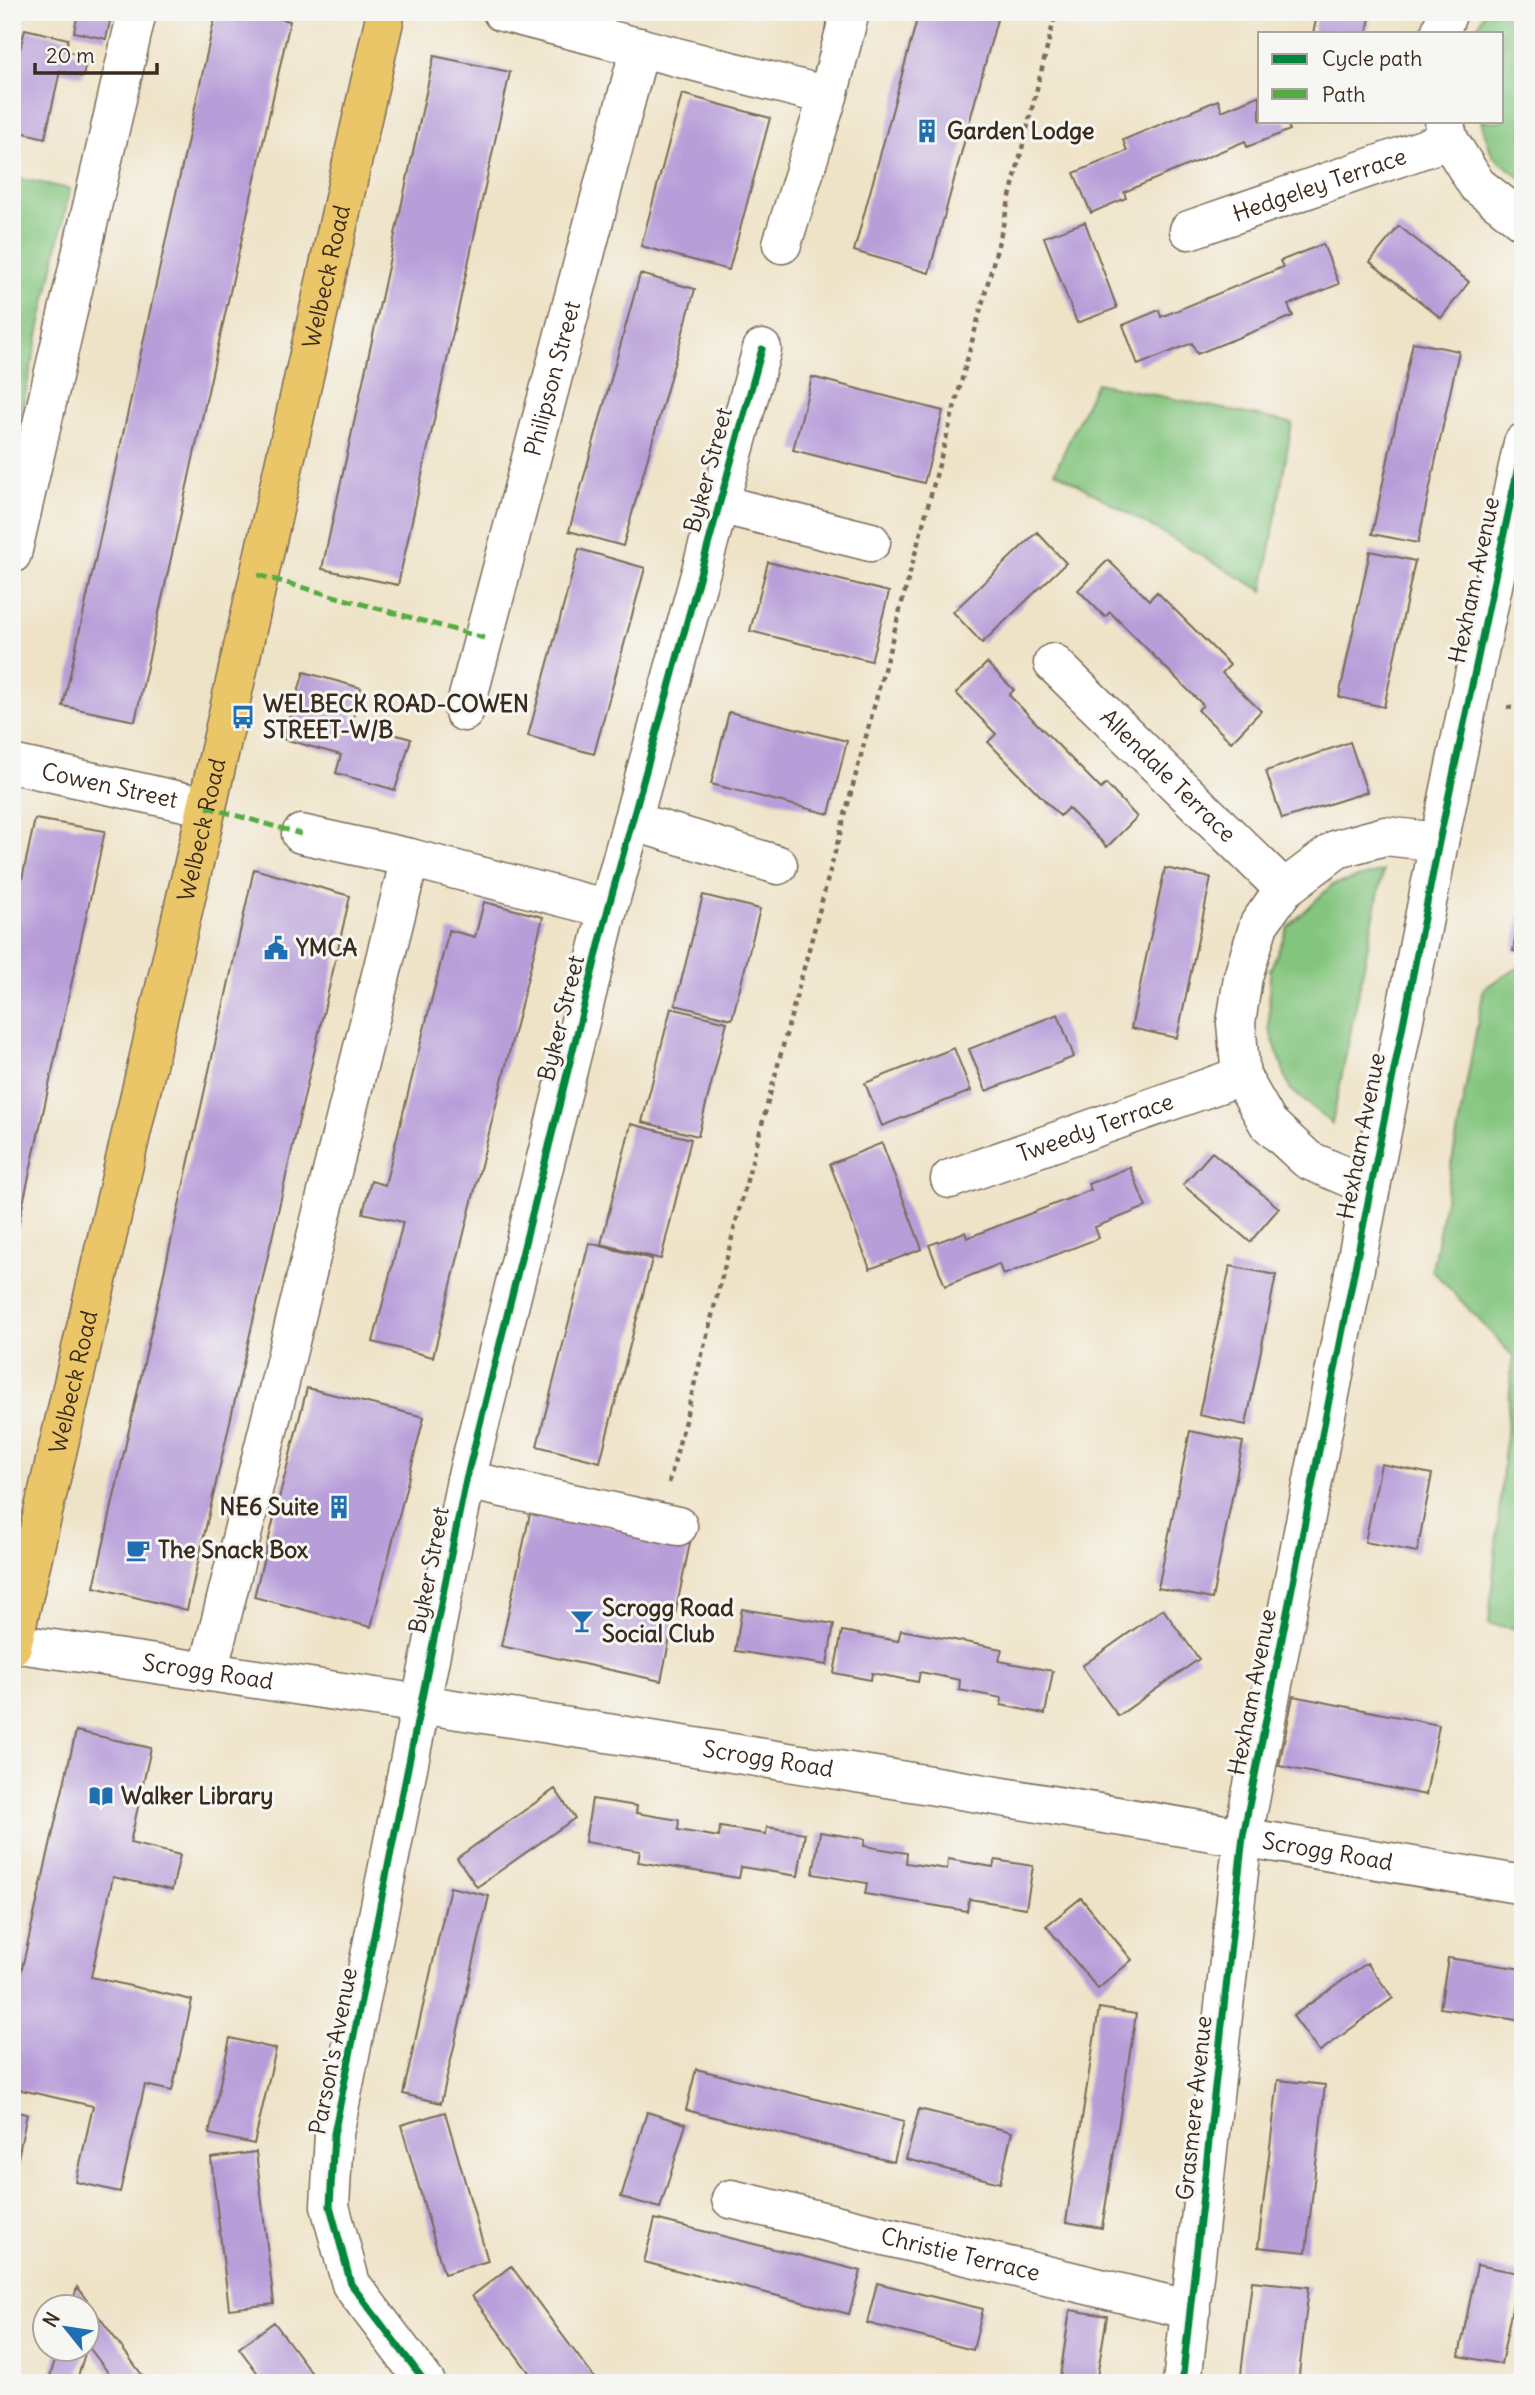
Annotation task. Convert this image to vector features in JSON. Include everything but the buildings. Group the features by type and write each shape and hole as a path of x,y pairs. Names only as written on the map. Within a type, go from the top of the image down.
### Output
{"main road":[{"name":"Welbeck Road","path":"12,1644 207,807 386,12"}],"street":[{"path":"12,554 137,12"},
{"path":"502,12 828,96"},
{"path":"782,244 828,96 850,12"},
{"path":"1440,32 1448,12"},
{"name":"Philipson Street","path":"464,712 640,47"},
{"path":"1447,130 1477,185 1523,221"},
{"name":"Hedgeley Terrace","path":"1189,230 1447,130"},
{"name":"Byker Street","path":"422,1703 466,1480 608,909 762,349"},
{"name":"Hexham Avenue","path":"1243,1836 1439,842 1523,443"},
{"path":"719,504 871,542"},
{"name":"Allendale Terrace","path":"1053,663 1284,889"},
{"name":"Cowen Street","path":"12,764 207,807"},
{"path":"632,821 778,865"},
{"path":"301,834 410,858 608,909"},
{"path":"1371,1187 1307,1160 1268,1123 1241,1076 1236,1023 1243,977 1259,924 1284,889 1337,849 1385,836 1439,842"},
{"path":"208,1672 410,858"},
{"name":"Tweedy Terrace","path":"950,1179 1241,1076"},
{"path":"466,1480 669,1524"},
{"name":"Scrogg Road","path":"12,1644 422,1703 1243,1836 1523,1885"},
{"name":"Parson's Avenue","path":"422,1703 334,2134 330,2206 351,2284 426,2383"},
{"name":"Grasmere Avenue","path":"1182,2383 1243,1836"},
{"name":"Christie Terrace","path":"731,2199 1191,2310"}],"path":[{"path":"669,1524 757,1141 999,241 1056,12"}],"green space":[{"path":"1484,12 1523,12 1523,180 1492,155 1481,122 1504,122 1504,32 1475,32"},
{"path":"12,177 70,189 12,455"},
{"path":"1096,383 1292,423 1263,591 1055,471"},
{"path":"1383,871 1332,1124 1290,1089 1269,1028 1270,970 1288,927 1332,885"},
{"path":"1523,965 1523,1630 1489,1624 1513,1356 1432,1270 1484,988"}],"marked path":[{"path":"258,575 484,638"},
{"path":"207,807 301,834"}],"cycle path":[{"path":"426,2383 351,2284 330,2206 334,2134 466,1480 608,909 762,349"},
{"path":"1182,2383 1243,1836 1439,842 1523,443"}],"place":[{"name":"Garden Lodge","path":"927,131"},
{"name":"WELBECK ROAD-COWEN STREET-W/B","path":"243,717"},
{"name":"YMCA","path":"276,948"},
{"name":"NE6 Suite","path":"339,1507"},
{"name":"The Snack Box","path":"138,1550"},
{"name":"Scrogg Road Social Club","path":"582,1621"},
{"name":"Walker Library","path":"101,1796"}]}
